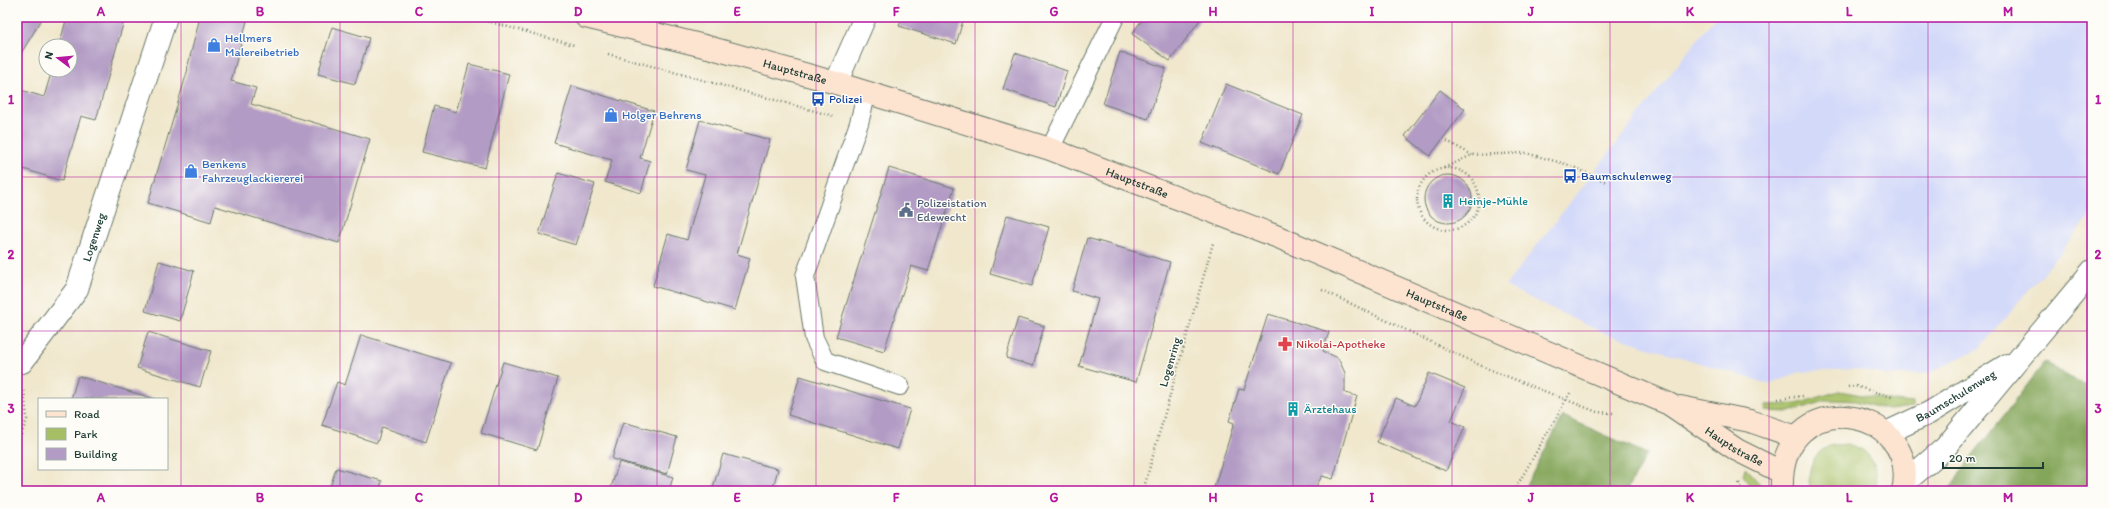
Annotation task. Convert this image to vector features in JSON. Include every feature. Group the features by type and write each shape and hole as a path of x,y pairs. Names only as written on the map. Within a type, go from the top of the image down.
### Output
{"main road":[{"name":"Hauptstraße","path":"586,17 708,47 868,92 1050,149 1271,234 1669,404 1750,421 1796,437"},
{"name":"Hauptstraße","path":"1669,404 1781,482"},
{"path":"1781,482 1786,454 1796,437 1812,425 1830,417 1850,416 1869,422 1886,433 1897,447 1904,464 1904,486"}],"street":[{"name":"Logenweg","path":"22,362 76,289 166,17"},
{"path":"836,83 864,17"},
{"name":"Baumschulenweg","path":"1904,486 1945,448 2092,271"},
{"name":"Baumschulenweg","path":"1886,433 1929,413 2023,355"}],"lane":[{"path":"1050,149 1115,17"},
{"path":"868,92 859,123 805,276 814,338 825,361 900,386"}],"path":[{"path":"472,17 578,46"},
{"path":"600,52 859,123"},
{"path":"1447,141 1472,155"},
{"path":"1440,170 1450,168 1460,171 1469,177 1476,185 1479,195 1478,206 1474,216 1467,224 1458,229 1448,230 1434,226 1423,217 1418,208 1417,198 1423,180 1431,174 1472,155 1526,153 1569,165 1606,182"},
{"name":"Logenring","path":"1143,491 1214,239"},
{"path":"1318,287 1486,368 1597,412 1617,413"},
{"path":"17,446 26,419 22,362"},
{"path":"1514,491 1584,368"},
{"path":"1738,478 1742,491"}],"shaded area":[{"path":"1715,17 2092,17 2092,214 1980,348 1928,373 1889,376 1855,369 1800,372 1768,384 1603,333 1505,286"}],"green space":[{"path":"2045,362 2092,389 2092,491 1949,491 1962,469"},
{"path":"1839,391 1913,403 1913,407 1888,410 1855,401 1829,400 1789,412 1765,411 1766,405 1797,404"},
{"path":"1563,416 1647,454 1626,491 1523,491"},
{"path":"1847,444 1857,447 1869,456 1876,470 1877,481 1874,491 1810,491 1809,478 1813,460 1817,455 1830,446"},
{"path":"1745,468 1759,483 1762,491 1755,491 1743,475"}],"building":[{"path":"17,17 43,17 17,60"},
{"path":"67,17 125,17 96,120 81,116 62,181 17,167 17,103 21,90 44,97 50,78 78,78 78,38 61,38"},
{"path":"200,17 248,17 231,81 256,88 251,104 370,139 339,243 215,206 211,222 148,203 188,69"},
{"path":"902,17 964,17 956,44 899,26"},
{"path":"1144,17 1202,17 1170,61 1132,34"},
{"path":"332,27 369,38 355,84 318,74"},
{"path":"1120,52 1166,68 1148,119 1103,104"},
{"path":"1015,53 1067,71 1056,107 1003,89"},
{"path":"469,64 509,74 485,168 422,152 434,106 456,112"},
{"path":"1226,84 1303,115 1279,174 1202,143"},
{"path":"572,86 654,111 640,158 650,161 641,193 605,182 612,160 554,143"},
{"path":"1440,90 1465,109 1430,156 1405,136"},
{"path":"700,120 770,140 737,254 750,258 735,310 653,286 668,234 687,240 705,175 686,170"},
{"path":"889,168 954,188 928,271 911,266 884,351 836,337"},
{"path":"558,173 595,184 576,245 539,234"},
{"name":"Heinje-Mühle","path":"1443,175 1453,175 1465,182 1472,194 1472,204 1465,216 1453,223 1443,223 1435,219 1428,212 1424,204 1424,194 1428,186 1435,179"},
{"path":"1007,215 1049,227 1032,286 990,274"},
{"path":"1087,238 1170,262 1136,382 1079,366 1098,299 1072,291"},
{"path":"159,261 194,271 180,321 145,311"},
{"name":"Ärztehaus","path":"1268,314 1329,332 1323,351 1338,358 1345,373 1345,393 1357,396 1333,479 1322,476 1315,488 1310,491 1213,491 1234,423 1229,421 1239,389 1244,390"},
{"path":"1018,318 1044,326 1033,366 1006,358"},
{"path":"148,332 211,351 200,387 137,368"},
{"path":"361,335 451,363 426,442 382,427 377,443 322,425 337,382 345,385"},
{"path":"503,362 558,378 537,450 481,433"},
{"path":"1429,373 1465,388 1451,421 1465,427 1446,471 1377,442 1396,398 1415,406"},
{"path":"78,376 152,398 71,398"},
{"path":"800,376 910,409 898,449 788,415"},
{"path":"623,422 677,437 667,474 612,459"},
{"path":"723,454 778,469 772,491 712,491"},
{"path":"619,462 673,477 669,491 610,491"},
{"path":"336,468 382,481 379,491 329,491"}],"place":[{"name":"Hellmers Malereibetrieb","path":"214,45"},
{"name":"Polizei","path":"818,99"},
{"name":"Holger Behrens","path":"611,115"},
{"name":"Benkens Fahrzeuglackiererei","path":"191,171"},
{"name":"Baumschulenweg","path":"1570,176"},
{"name":"Heinje-Mühle","path":"1448,201"},
{"name":"Polizeistation Edewecht","path":"906,210"},
{"name":"Nikolai-Apotheke","path":"1285,344"},
{"name":"Ärztehaus","path":"1293,409"}]}
